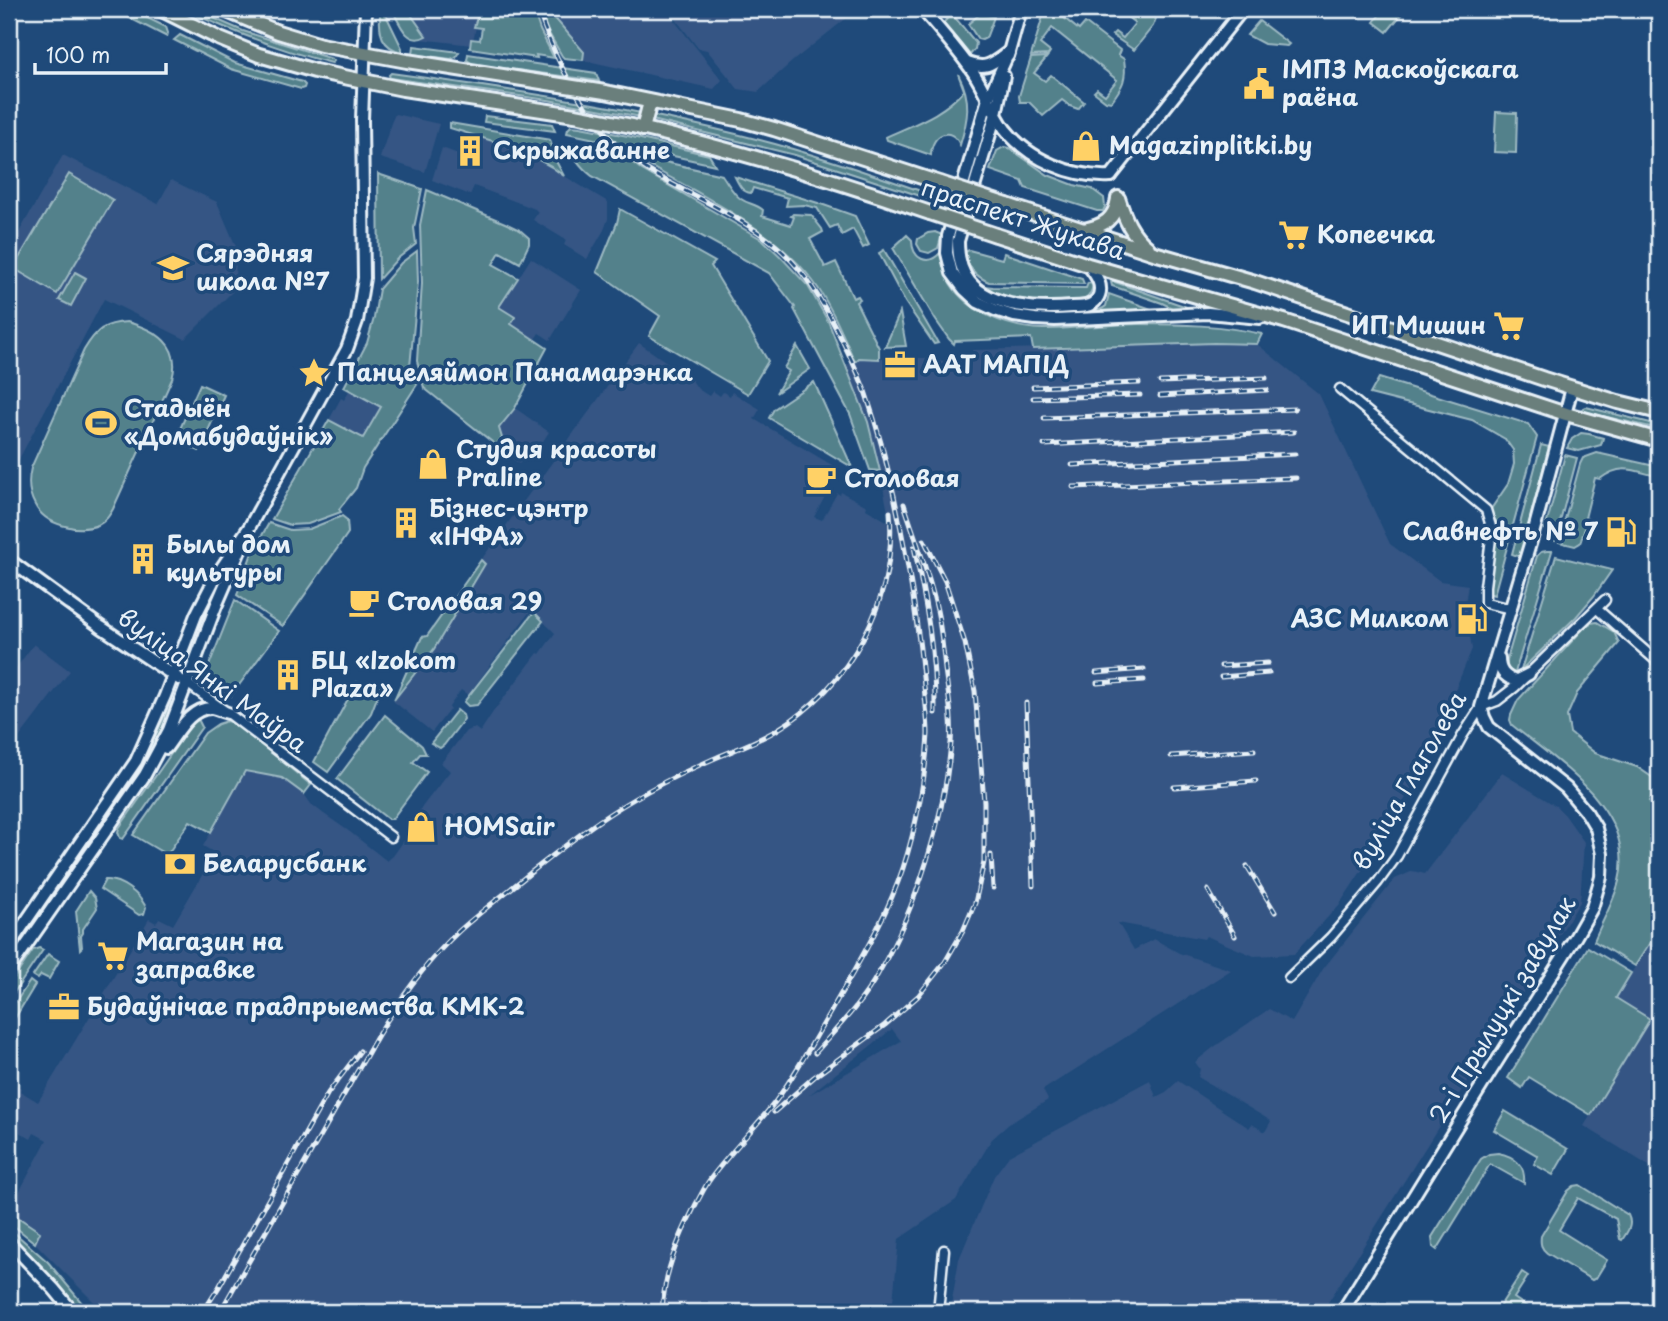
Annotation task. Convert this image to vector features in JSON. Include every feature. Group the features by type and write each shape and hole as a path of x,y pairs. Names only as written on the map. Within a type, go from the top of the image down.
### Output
{"main road":[{"name":"праспект Жукава","path":"160,9 220,40 259,55 315,71 364,82 575,115 714,145 853,186 1088,265 1284,321 1566,415 1659,440"},
{"name":"праспект Жукава","path":"222,9 321,45 605,92 774,129 1154,253 1255,282 1572,388 1659,412"},
{"path":"9,946 136,761 174,675 196,615 216,576 250,526 347,349 357,321 364,278 362,120 366,9"},
{"path":"922,9 967,63 1006,131 1046,162 1074,173 1098,177 1111,176 1243,9"},
{"path":"1021,9 996,114 958,241 960,261 970,282 990,296 1019,306 1058,308 1087,306 1097,300 1100,285 1088,265"},
{"path":"967,63 985,67 1009,52"},
{"path":"1009,52 988,99 948,236 947,253 952,273 964,289 978,302 995,310 1035,319 1208,313 1284,321"},
{"path":"638,127 650,102"},
{"path":"982,122 986,116 996,114"},
{"path":"989,136 995,131 1006,131"},
{"path":"1111,176 1131,231 1154,253"},
{"path":"1084,230 1095,228 1108,220 1116,211 1118,198"},
{"path":"1566,415 1572,388"},
{"name":"вуліца Глаголева","path":"1481,707 1512,609 1566,415"},
{"path":"145,775 169,730 250,526"},
{"name":"вуліца Янкі Маўра","path":"9,560 101,627 188,684"},
{"path":"1499,652 1499,664 1505,676 1516,681 1529,674"},
{"name":"2-і Прылуцкі завулак","path":"1342,1312 1576,936 1592,908 1601,877 1602,854 1596,828 1587,813 1566,788 1489,727 1481,707"},
{"path":"9,970 145,775 187,720 212,708 228,713"},
{"path":"9,1242 73,1312"}],"street":[{"path":"1340,389 1486,510 1492,530 1485,603 1512,609"},
{"path":"1481,707 1497,701 1529,674 1605,600"},
{"path":"1597,609 1659,663"},
{"name":"вуліца Янкі Маўра","path":"188,684 391,837"},
{"name":"вуліца Глаголева","path":"1289,978 1331,937 1397,856 1481,707"},
{"path":"938,1312 944,1250"}],"shaded area":[{"path":"392,9 480,9 472,45 411,38 404,33"},
{"path":"547,9 665,9 722,80 714,89 583,60 583,52"},
{"path":"668,9 858,9 758,92 738,89 707,50 698,48"},
{"path":"395,114 439,124 425,172 380,158"},
{"path":"475,135 519,149 608,202 608,219 604,230 587,259 564,245 566,240 533,220 538,212 535,209 474,186 470,195 432,180 442,148 477,161 482,149 472,145"},
{"path":"63,155 158,204 171,180 217,202 237,249 234,290 185,339 104,299 9,478 9,250"},
{"path":"531,258 581,290 550,340 539,333 535,339 511,324 499,308"},
{"path":"639,343 691,379 698,389 709,396 713,391 720,396 723,392 730,396 732,392 760,409 754,419 837,468 814,517 822,520 837,493 840,495 841,492 890,523 868,422 846,365 859,358 939,358 940,361 973,357 973,350 1257,344 1319,394 1390,544 1440,581 1468,585 1465,603 1472,649 1455,690 1457,697 1426,763 1378,846 1339,905 1294,954 1254,956 1206,936 1204,939 1118,923 1134,950 1154,939 1179,953 1231,970 1043,1090 1048,1100 1009,1124 992,1139 956,1200 899,1239 892,1312 104,1312 35,1243 40,1232 9,1211 47,1140 34,1133 31,1139 19,1132 9,1149 9,1081 38,1102 149,919 156,923 159,918 173,925 215,853 203,846 245,771 282,778 304,794 311,804 387,861 393,856 422,815 418,812 450,771 441,763 466,731 475,728 480,732 555,633 531,610 468,695 461,690 432,732 393,701 434,649 485,564 481,560","holes":["892,1029 901,1041 809,1095"]},
{"path":"350,389 381,406 363,439 329,420 341,398 344,400"},
{"path":"515,408 549,432 534,455 525,457 519,464 496,445 502,438 499,429"},
{"path":"34,644 70,671 9,751 9,677"},
{"path":"1502,773 1556,806 1584,842 1580,902 1322,1312 950,1312 959,1259 994,1176 1009,1156 1150,1080 1156,1097 1178,1081 1249,1128 1252,1124 1265,1132 1271,1121 1198,1077 1200,1069 1195,1062 1269,1009 1292,1022 1323,969 1395,879 1413,871 1425,874"},
{"path":"1649,944 1659,950 1659,1172 1584,1126 1650,1019 1616,998"}],"green space":[{"path":"112,9 129,9 166,27 167,37"},
{"path":"183,9 193,9 243,31 334,61 332,63 275,46"},
{"path":"392,9 407,9 426,36 419,39 409,36"},
{"path":"484,9 533,9 554,58 470,48 471,39 480,40 482,28 474,27 478,14 483,14"},
{"path":"541,9 547,9 584,52 583,60 562,56 543,23"},
{"path":"938,9 948,9 976,43 970,55 943,23 947,19"},
{"path":"1045,9 1053,9 1079,30 1085,23 1120,50 1118,55 1124,59 1125,72 1121,87 1111,102 1094,92 1097,89 1105,95 1117,80 1052,28 1040,44 1050,52 1048,55 1031,56"},
{"path":"1117,9 1152,9 1158,13 1153,26 1134,50 1112,35 1115,32 1123,38 1135,23"},
{"path":"1384,9 1405,10 1387,32 1374,22"},
{"path":"385,13 402,52 390,47 383,38 380,14"},
{"path":"981,13 994,17 986,38 982,40 978,39 968,24"},
{"path":"1259,21 1289,44 1264,44 1247,35"},
{"path":"180,35 235,63 302,82 304,88 231,69 174,40"},
{"path":"414,46 459,52 451,59 413,54"},
{"path":"468,54 596,73 599,81 473,64 467,60"},
{"path":"1047,57 1034,73 1045,81 1051,75 1084,102 1078,109 1062,100 1043,116 1029,102 1020,102 1019,96 1031,58"},
{"path":"391,73 575,101 711,128 806,153 953,202 951,206 795,155 636,116 548,100 390,78"},
{"path":"958,74 965,92 967,101 965,127 960,145 952,135 942,135 934,142 931,155 887,140 886,137 928,118 956,98 964,90"},
{"path":"1496,112 1517,113 1516,153 1494,152"},
{"path":"485,116 552,124 555,131 484,122"},
{"path":"450,123 550,140 564,176 519,149 450,128"},
{"path":"571,126 709,155 715,165 567,133"},
{"path":"574,143 618,151 642,170 763,240 808,286 828,321 868,422 880,471 870,470 850,414 795,307 769,273 592,176 576,159 571,146"},
{"path":"1004,147 1048,175 1092,189 1104,198 1103,211 1025,188 1022,181 990,170 997,151"},
{"path":"630,154 722,175 738,197 763,210 762,216 791,225 793,214 811,215 823,232 810,239 825,267 836,262 853,298 858,296 860,299 856,302 879,348 879,359 859,358 855,362 819,290 802,268 777,244 734,214"},
{"path":"69,174 113,200 57,294 13,268"},
{"path":"378,174 422,189 414,228 416,244 397,259 379,279"},
{"path":"735,177 855,216 869,245 863,248 853,229 842,235 837,225 830,228 817,208 804,205 786,206 788,198 753,188 751,193 745,191"},
{"path":"427,190 520,230 529,238 520,263 500,252 493,264 518,278 499,307 515,317 511,324 547,348 515,408 499,428 502,438 496,445 424,388 417,361 422,283 420,225"},
{"path":"620,209 715,262 711,266 768,361 748,394 649,336 660,316 597,272"},
{"path":"935,232 942,235 938,248 929,253 921,251 917,244 918,239"},
{"path":"907,235 912,240 915,252 922,259 931,259 941,252 950,283 967,303 990,317 1017,326 1043,329 1127,324 1186,325 1262,334 1257,344 1033,349 1031,338 955,341 954,344 935,319 893,248"},
{"path":"952,240 956,240 957,261 964,278 976,291 993,300 1031,309 1089,312 1106,306 1109,294 1157,311 1065,315 1030,313 998,306 972,292 956,271"},
{"path":"884,250 938,343 934,344 905,302 879,253"},
{"path":"969,250 1002,259 1004,253 1082,279 1084,284 989,282 970,267 965,252"},
{"path":"417,251 418,282 410,367 418,383 363,468 356,488 339,509 341,512 308,524 290,525 272,519 329,420 363,438 381,407 344,387 367,343 379,289 401,263"},
{"path":"75,272 86,278 71,306 59,300"},
{"path":"1112,281 1194,310 1176,310 1112,286"},
{"path":"1088,283 1093,284 1092,290 1080,303 1016,300 984,286 1086,288"},
{"path":"900,312 906,346 885,347"},
{"name":"Стадыён «Домабудаўнік»","path":"127,322 157,335 170,348 174,367 172,379 109,516 98,525 90,527 63,526 46,518 35,505 29,486 31,468 88,343 106,326"},
{"path":"797,346 810,369 776,393 789,371 784,368"},
{"path":"1379,378 1528,424 1537,437 1494,595 1488,593 1497,522 1489,512 1508,484 1514,464 1513,450 1505,439 1472,420 1370,394"},
{"path":"814,382 852,467 769,418 774,409"},
{"path":"200,384 224,395 199,451 175,440"},
{"path":"1586,407 1659,425 1659,429 1585,412 1582,409"},
{"path":"1581,433 1603,438 1601,445 1579,451 1567,448 1572,439"},
{"path":"1541,445 1549,447 1520,557 1512,554"},
{"path":"1597,453 1659,467 1659,477 1622,469 1600,479 1595,478 1585,518 1588,519 1580,543 1575,546 1559,542 1580,464 1583,458"},
{"path":"1565,455 1577,458 1555,541 1550,539 1545,530"},
{"path":"342,516 347,520 348,533 283,626 237,595 252,553 269,523 290,530 309,529"},
{"path":"1552,551 1514,676 1507,667 1508,656 1537,556 1541,552"},
{"path":"1556,556 1612,570 1576,617 1521,670"},
{"path":"481,560 485,564 434,649 394,700 422,637 427,636"},
{"path":"235,600 279,631 231,696 212,682 208,668"},
{"path":"534,612 543,621 477,705 468,706 464,702"},
{"path":"1597,622 1614,632 1619,643 1577,693 1567,716 1570,733 1595,753 1637,767 1659,782 1649,801 1659,808 1659,950 1649,944 1635,966 1594,941 1619,881 1621,855 1616,832 1605,810 1571,772 1512,725 1510,720 1518,700 1584,628"},
{"path":"380,681 383,682 371,713 328,772 314,762 357,682 373,691"},
{"path":"171,703 174,705 143,768 9,965 9,959 141,766"},
{"path":"457,710 464,719 444,745 440,748 431,743"},
{"path":"385,715 422,746 426,754 420,754 413,762 427,772 392,819 388,819 337,779"},
{"path":"198,719 202,727 123,839 120,838 119,828"},
{"path":"227,721 235,723 311,785 304,794 282,778 245,771 211,832 190,821 167,855 133,835 205,733"},
{"path":"105,880 117,882 134,892 146,907 144,914 139,915 100,889"},
{"path":"89,891 95,898 97,908 83,929 80,949 76,911"},
{"path":"1588,947 1631,973 1616,998 1650,1019 1591,1115 1529,1077 1522,1088 1508,1078"},
{"path":"33,950 43,950 9,1000 9,986"},
{"path":"48,954 59,961 49,979 41,975 38,979 33,976"},
{"path":"30,981 35,985 9,1028 9,1012"},
{"path":"1505,1111 1568,1149 1553,1175 1534,1164 1538,1156 1494,1130"},
{"path":"1498,1153 1518,1162 1523,1171 1524,1183 1490,1164 1437,1250 1433,1247 1432,1237 1481,1159"},
{"path":"1580,1185 1628,1215 1630,1222 1622,1240 1616,1219 1578,1198 1559,1230 1607,1260 1592,1280 1547,1253 1541,1244 1541,1236 1568,1191"},
{"path":"9,1211 40,1232 35,1243 9,1222"},
{"path":"9,1228 48,1262 87,1309 86,1312 79,1312 9,1237"},
{"path":"1522,1272 1528,1276 1514,1298 1535,1312 1496,1312"}],"railway":[{"path":"538,9 568,79 597,123 614,142 633,160 654,174 738,219 770,241 801,271 827,312 864,389 888,471 913,597 927,715 927,750 916,819 903,868 880,924 790,1080 705,1187 673,1256 662,1312"},
{"path":"1160,382 1266,378"},
{"path":"1033,387 1139,383"},
{"path":"1160,396 1267,390"},
{"path":"1033,398 1140,395"},
{"path":"1044,418 1295,409"},
{"path":"1044,445 1294,432"},
{"path":"1072,465 1295,454"},
{"path":"1073,487 1296,478"},
{"path":"815,1053 864,995 892,948 926,862 947,772 951,724 941,629 929,580 904,504"},
{"path":"220,1312 378,1035 415,980 447,943 485,909 603,818 662,783 775,731 802,712 826,690 847,665 877,608 886,577 890,512"},
{"path":"774,1112 814,1077 885,1025 918,996 945,962 975,903 984,862 984,802 975,691 965,643 945,581 924,540"},
{"path":"914,547 929,630 935,713"},
{"path":"1221,666 1268,663"},
{"path":"1096,673 1144,669"},
{"path":"1221,677 1269,673"},
{"path":"1097,683 1144,680"},
{"path":"1026,703 1033,886"},
{"path":"1171,756 1254,750"},
{"path":"1174,787 1256,781"},
{"path":"991,855 993,888"},
{"path":"1247,866 1275,912"},
{"path":"1208,890 1235,936"},
{"path":"203,1312 328,1093 360,1051"}],"place":[{"name":"ІМПЗ Маскоўскага раёна","path":"1259,84"},
{"name":"Magazinplitki.by","path":"1086,146"},
{"name":"Скрыжаванне","path":"470,151"},
{"name":"Копеечка","path":"1294,235"},
{"name":"Сярэдняя школа №7","path":"173,268"},
{"name":"ИП Мишин","path":"1509,326"},
{"name":"ААТ МАПІД","path":"900,365"},
{"name":"Панцеляймон Панамарэнка","path":"314,373"},
{"name":"Стадыён «Домабудаўнік»","path":"101,423"},
{"name":"Студия красоты Praline","path":"433,464"},
{"name":"Столовая","path":"821,479"},
{"name":"Бізнес-цэнтр «ІНФА»","path":"406,523"},
{"name":"Славнефть № 7","path":"1621,532"},
{"name":"Былы дом культуры","path":"143,559"},
{"name":"Столовая 29","path":"364,602"},
{"name":"АЗС Милком","path":"1472,619"},
{"name":"БЦ «Izokom Plaza»","path":"288,675"},
{"name":"HOMSair","path":"421,827"},
{"name":"Беларусбанк","path":"180,864"},
{"name":"Магазин на заправке","path":"113,956"},
{"name":"Будаўнічае прадпрыемства КМК-2","path":"64,1007"}]}
